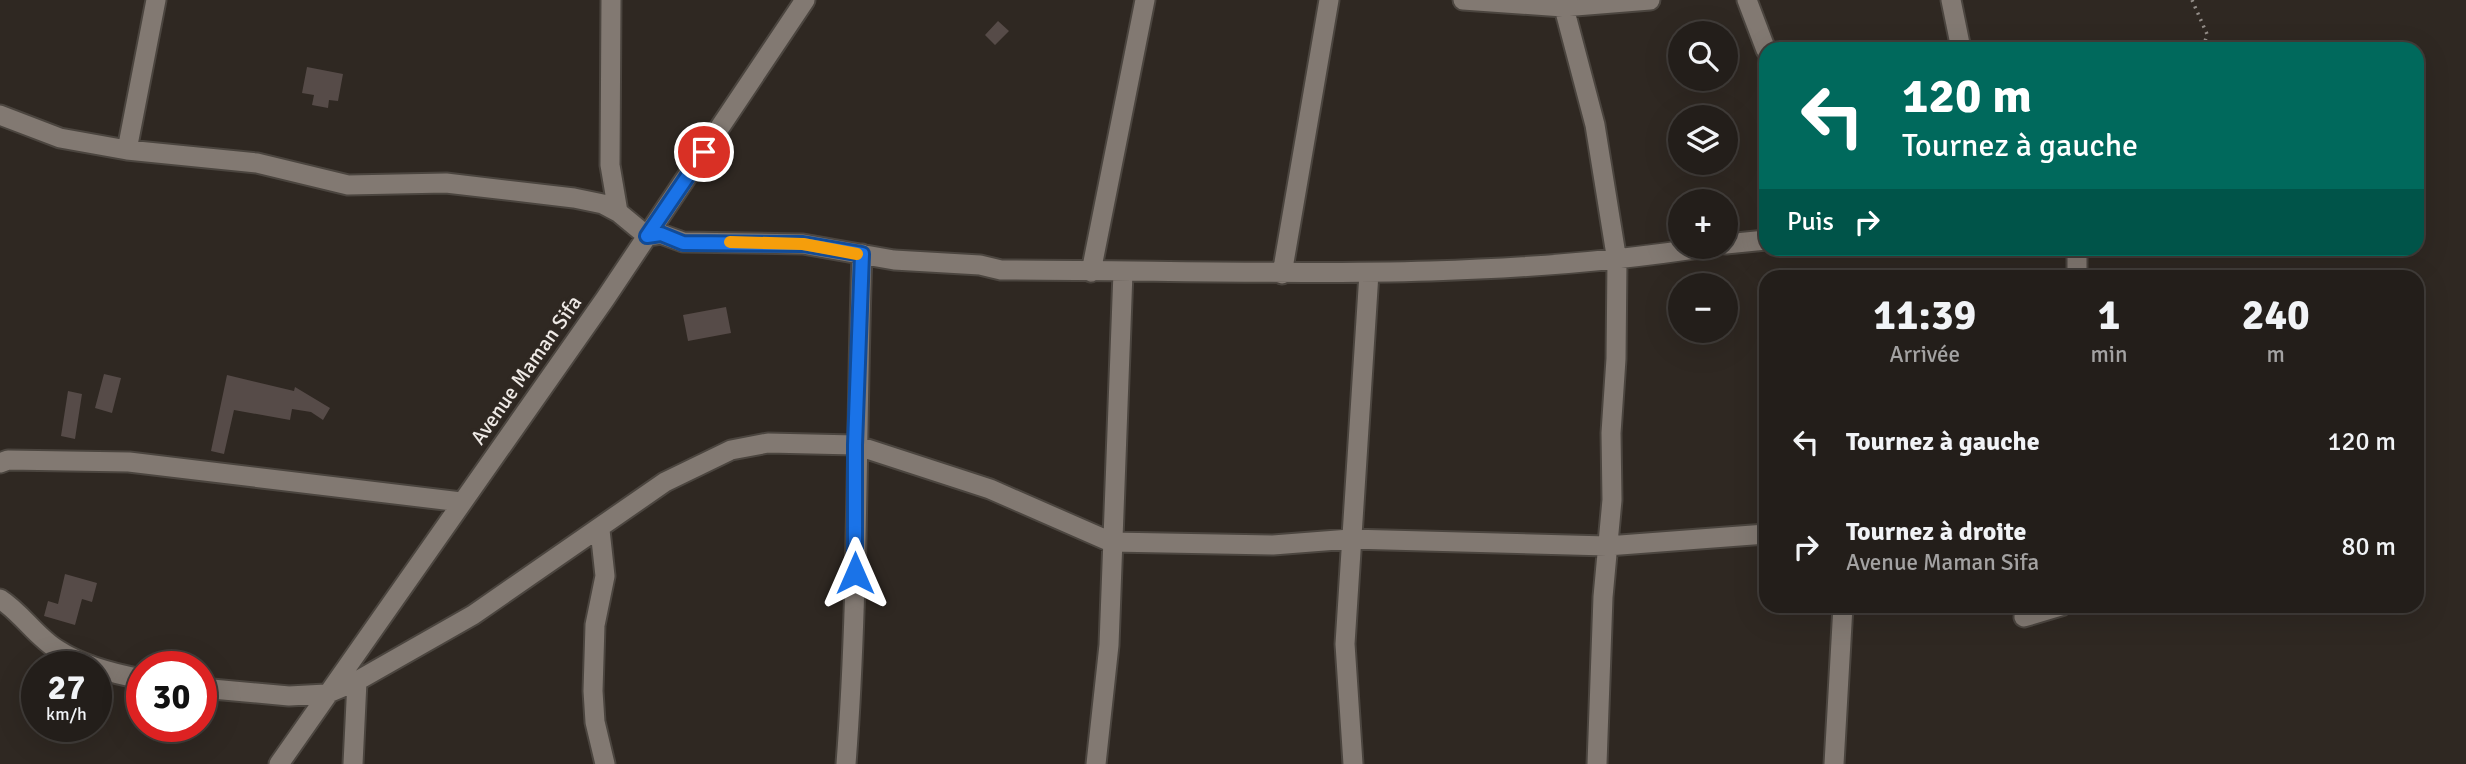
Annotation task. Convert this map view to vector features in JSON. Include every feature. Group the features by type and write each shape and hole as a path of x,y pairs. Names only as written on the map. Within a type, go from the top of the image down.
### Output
{"street":[{"path":"127,150 156,0"},
{"path":"611,0 610,165 618,212"},
{"name":"Avenue Maman Sifa","path":"279,764 647,236 805,0"},
{"path":"1091,272 1146,0"},
{"path":"1282,274 1329,0"},
{"path":"1463,0 1563,4 1650,0"},
{"path":"1747,0 1763,42"},
{"path":"1951,0 1960,42"},
{"path":"1563,4 1595,125 1616,261 1616,359 1611,433 1612,500 1607,546 1597,764"},
{"path":"0,115 60,138 127,150 257,163 348,185 446,183 573,198 603,204 618,212 647,236 661,234 683,243 803,244 894,260 980,265 1001,270 1369,273 1616,261 1668,253"},
{"path":"1738,243 1759,241"},
{"path":"846,764 855,625 855,445 862,254"},
{"path":"1096,764 1110,645 1111,542 1123,272"},
{"path":"1353,764 1345,644 1369,273"},
{"path":"217,689 289,696 326,694 357,681 473,615 600,530 665,482 731,450 795,441 855,445 990,489 1111,542 1273,545 1350,539 1607,546 1759,535"},
{"path":"0,463 8,460 129,462 460,502"},
{"path":"600,530 605,576 595,625 593,691 595,722 605,764"},
{"path":"0,599 19,611 58,650 126,676"},
{"path":"1833,764 1843,613"},
{"path":"2024,617 2038,613"},
{"path":"353,764 357,681"}],"path":[{"path":"2192,0 2207,34 2205,42"}],"building":[{"path":"998,21 1009,31 995,45 985,35"},
{"path":"307,67 343,74 338,101 329,100 328,108 312,105 314,95 302,93"},
{"path":"726,307 731,333 688,341 683,315"},
{"path":"104,374 121,378 112,413 95,408"},
{"path":"227,375 294,391 295,387 330,408 323,420 311,412 292,409 290,420 234,410 224,454 211,451"},
{"path":"68,391 82,394 75,439 61,436"},
{"path":"65,574 97,583 92,602 82,599 75,625 44,616 48,601 58,604"}],"slow traffic":[{"path":"730,242 803,244 857,254"}],"route":[{"path":"704,152 647,236 661,234 670,240 683,243 803,244 862,254 855,445 855,573"}]}
